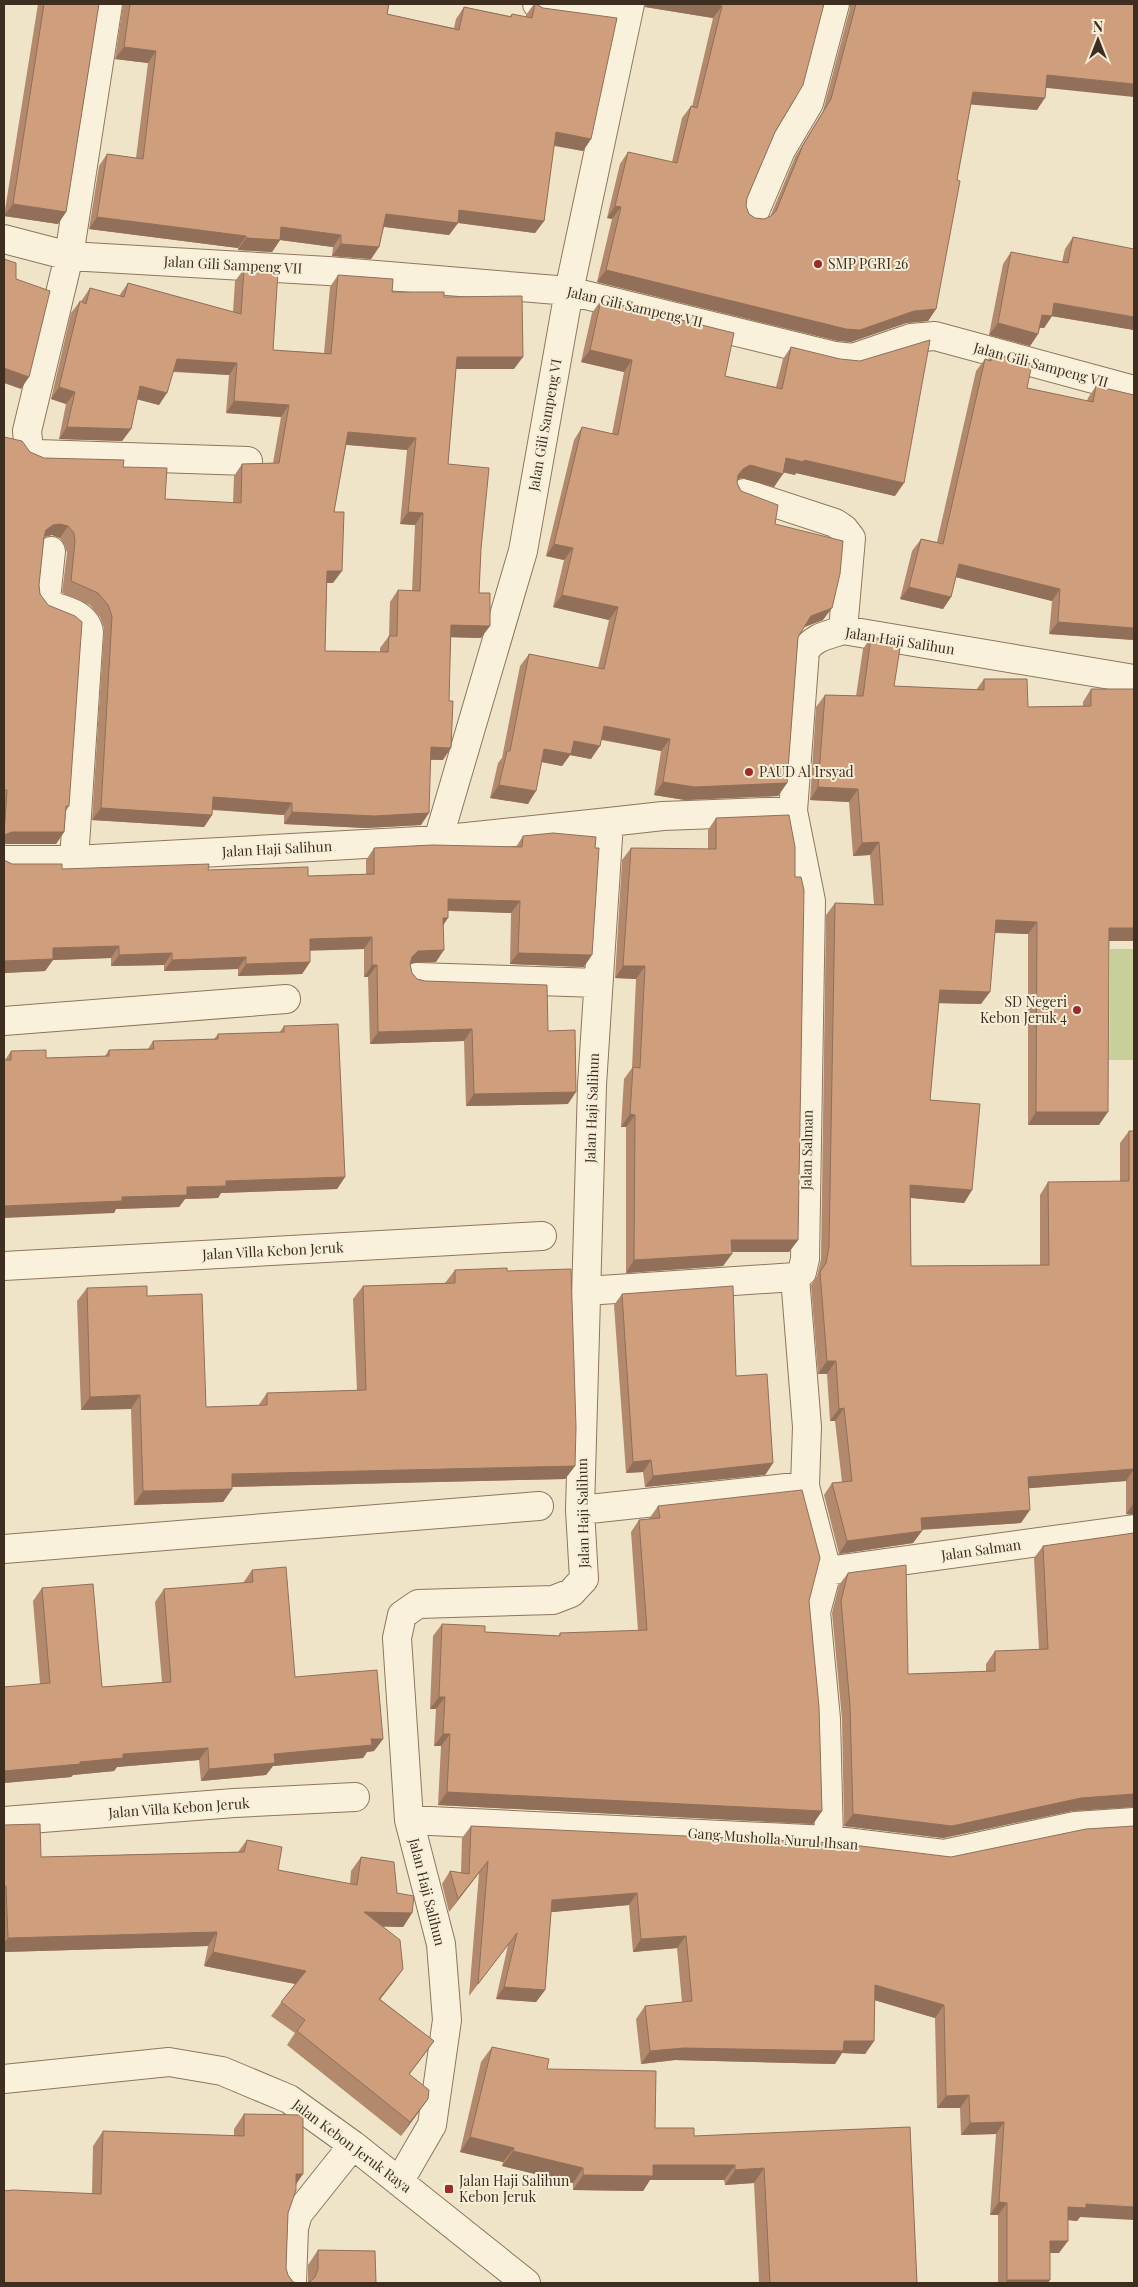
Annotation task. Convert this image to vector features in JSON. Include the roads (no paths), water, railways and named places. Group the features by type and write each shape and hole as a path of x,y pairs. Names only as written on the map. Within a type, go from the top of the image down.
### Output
{"street":[{"path":"108,4 69,256 27,430 29,450 37,454 248,461"},
{"path":"537,4 629,11"},
{"path":"753,216 781,150 809,103 835,4"},
{"name":"Jalan Gili Sampeng VI","path":"438,840 523,551 569,291 629,11"},
{"name":"Jalan Gili Sampeng VII","path":"4,239 69,256 328,271 569,291 835,356 853,358 911,338 935,336 1134,390"},
{"path":"744,493 835,523 844,529 851,538 844,630"},
{"path":"51,551 46,599 49,605 81,617 87,623 89,632 74,860"},
{"name":"Jalan Haji Salihun","path":"4,860 74,860 438,840 663,816 793,811 805,651 809,644 820,638 844,630 1134,680"},
{"name":"Jalan Salman","path":"793,811 811,901 805,1259 802,1272 795,1277"},
{"name":"Jalan Haji Salihun","path":"399,2182 432,2125 447,2020 442,1944 409,1820 397,1638 402,1614 418,1604 553,1600 571,1594 584,1579 580,1510 592,1084 609,822"},
{"path":"417,977 598,983"},
{"path":"4,1021 286,999"},
{"name":"Jalan Villa Kebon Jeruk","path":"4,1266 542,1236"},
{"path":"586,1291 795,1277 807,1427 805,1486 827,1571 816,1612 826,1719 829,1840"},
{"path":"580,1510 805,1486"},
{"path":"4,1549 539,1506"},
{"name":"Jalan Salman","path":"827,1571 1134,1529"},
{"name":"Jalan Villa Kebon Jeruk","path":"4,1821 234,1803 355,1797"},
{"name":"Gang Musholla Nurul Ihsan","path":"409,1820 829,1840 944,1854 1075,1826 1134,1822"},
{"name":"Jalan Kebon Jeruk Raya","path":"4,2079 169,2062 222,2070 289,2099 353,2145 526,2283"},
{"path":"292,2283 294,2228 298,2214 353,2145"}],"place":[{"name":"SMP PGRI 26","path":"818,264"},
{"name":"PAUD Al Irsyad","path":"749,772"},
{"name":"SD Negeri Kebon Jeruk 4","path":"1077,1010"},
{"name":"Jalan Haji Salihun Kebon Jeruk","path":"449,2189"}]}
